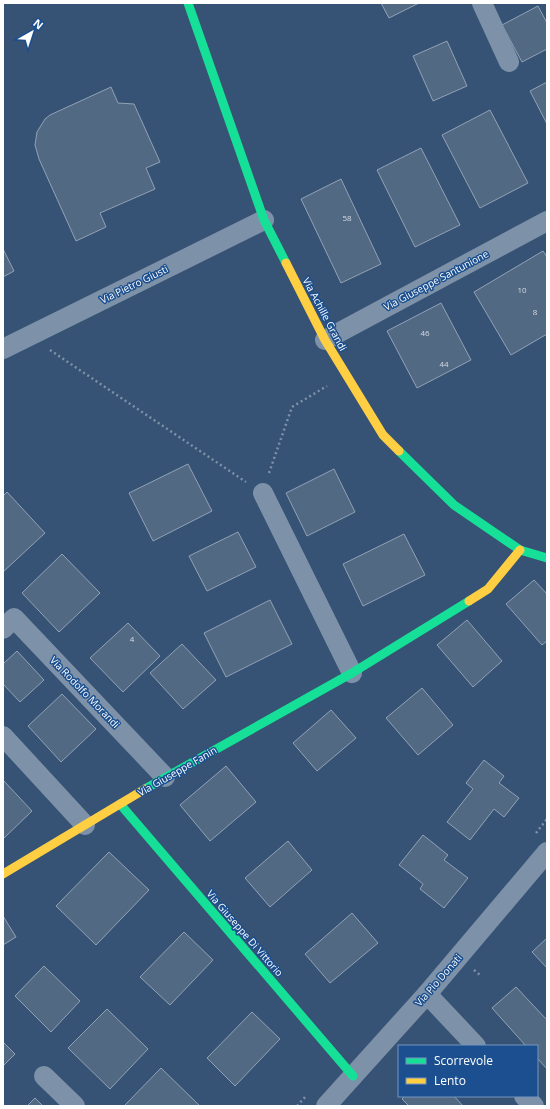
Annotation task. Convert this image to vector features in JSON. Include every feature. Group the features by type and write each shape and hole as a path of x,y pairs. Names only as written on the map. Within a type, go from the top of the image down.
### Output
{"street":[{"name":"Via Achille Grandi","path":"188,3 264,220 325,340 383,435 454,505 520,550 547,558"},
{"path":"482,3 509,62"},
{"name":"Via Pietro Giusti","path":"3,349 264,220"},
{"name":"Via Giuseppe Santunione","path":"325,340 547,221"},
{"path":"263,493 352,673"},
{"name":"Via Giuseppe Fanin","path":"3,874 165,777 352,673 488,589 520,550"},
{"name":"Via Rodolfo Morandi","path":"3,628 14,618 165,777"},
{"path":"3,736 85,825"},
{"name":"Via Giuseppe Di Vittorio","path":"120,804 353,1076"},
{"name":"Via Pio Donati","path":"326,1106 427,994 547,852"},
{"path":"427,994 475,1045"},
{"path":"44,1076 75,1106"},
{"path":"525,1097 534,1106"}],"path":[{"path":"46,347 263,493 292,407 332,382"}],"building":[{"path":"381,3 419,3 389,18"},
{"path":"538,6 547,23 547,49 522,62 502,25"},
{"path":"447,41 467,86 433,101 413,56"},
{"path":"547,82 547,124 530,91"},
{"path":"111,87 118,103 134,104 160,162 146,168 155,189 100,213 106,227 76,241 39,159 35,145 37,132 45,119 50,115"},
{"path":"490,110 528,183 480,208 442,135"},
{"path":"421,148 460,225 415,247 377,170"},
{"path":"341,179 381,264 341,283 301,199"},
{"path":"3,249 14,271 3,277"},
{"path":"543,251 547,257 547,334 511,355 474,292"},
{"path":"441,303 471,360 417,388 387,331"},
{"path":"188,464 212,511 153,541 129,493"},
{"path":"334,469 355,512 307,536 286,493"},
{"path":"7,492 45,533 3,572 3,496"},
{"path":"238,532 256,567 207,591 189,556"},
{"path":"404,534 425,575 363,606 343,564"},
{"path":"62,554 100,593 59,632 22,593"},
{"path":"534,580 547,594 547,641 542,645 506,604"},
{"path":"270,600 292,644 226,677 204,633"},
{"path":"467,620 502,661 473,687 437,645"},
{"path":"128,623 160,656 123,692 90,658"},
{"path":"182,644 216,680 183,709 150,673"},
{"path":"17,651 44,680 20,702 3,684 3,664"},
{"path":"422,688 453,725 418,755 386,718"},
{"path":"62,694 96,729 61,762 28,726"},
{"path":"331,710 356,738 317,771 293,743"},
{"path":"484,760 504,776 499,783 519,798 504,817 494,809 470,840 447,822 473,789 466,783"},
{"path":"226,766 256,802 210,841 180,805"},
{"path":"3,780 32,811 3,839"},
{"path":"423,835 448,855 444,860 468,878 444,908 420,889 423,884 399,865"},
{"path":"288,841 312,870 270,907 245,878"},
{"path":"109,852 149,890 96,945 56,906"},
{"path":"352,913 378,943 330,983 305,954"},
{"path":"3,916 16,937 3,945"},
{"path":"184,932 213,960 170,1005 140,977"},
{"path":"547,938 547,968 532,952"},
{"path":"44,966 80,1001 51,1032 15,996"},
{"path":"516,987 547,1020 547,1069 538,1059 538,1045 525,1045 492,1008"},
{"path":"107,1009 148,1049 110,1089 68,1048"},
{"path":"252,1012 280,1039 235,1086 207,1058"},
{"path":"3,1042 15,1054 3,1066"},
{"path":"161,1068 200,1106 124,1106"},
{"path":"404,1097 455,1097 463,1106 409,1106 402,1099"},
{"path":"35,1098 43,1106 27,1106"}],"traffic: fast":[{"path":"188,3 264,220 286,263"},
{"path":"399,451 454,505 520,550 547,558"},
{"path":"145,789 352,673 469,601"},
{"path":"120,804 353,1076"}],"traffic: slow":[{"path":"286,263 325,340 383,435 399,451"},
{"path":"469,601 488,589 520,550"},
{"path":"3,874 145,789"}]}
